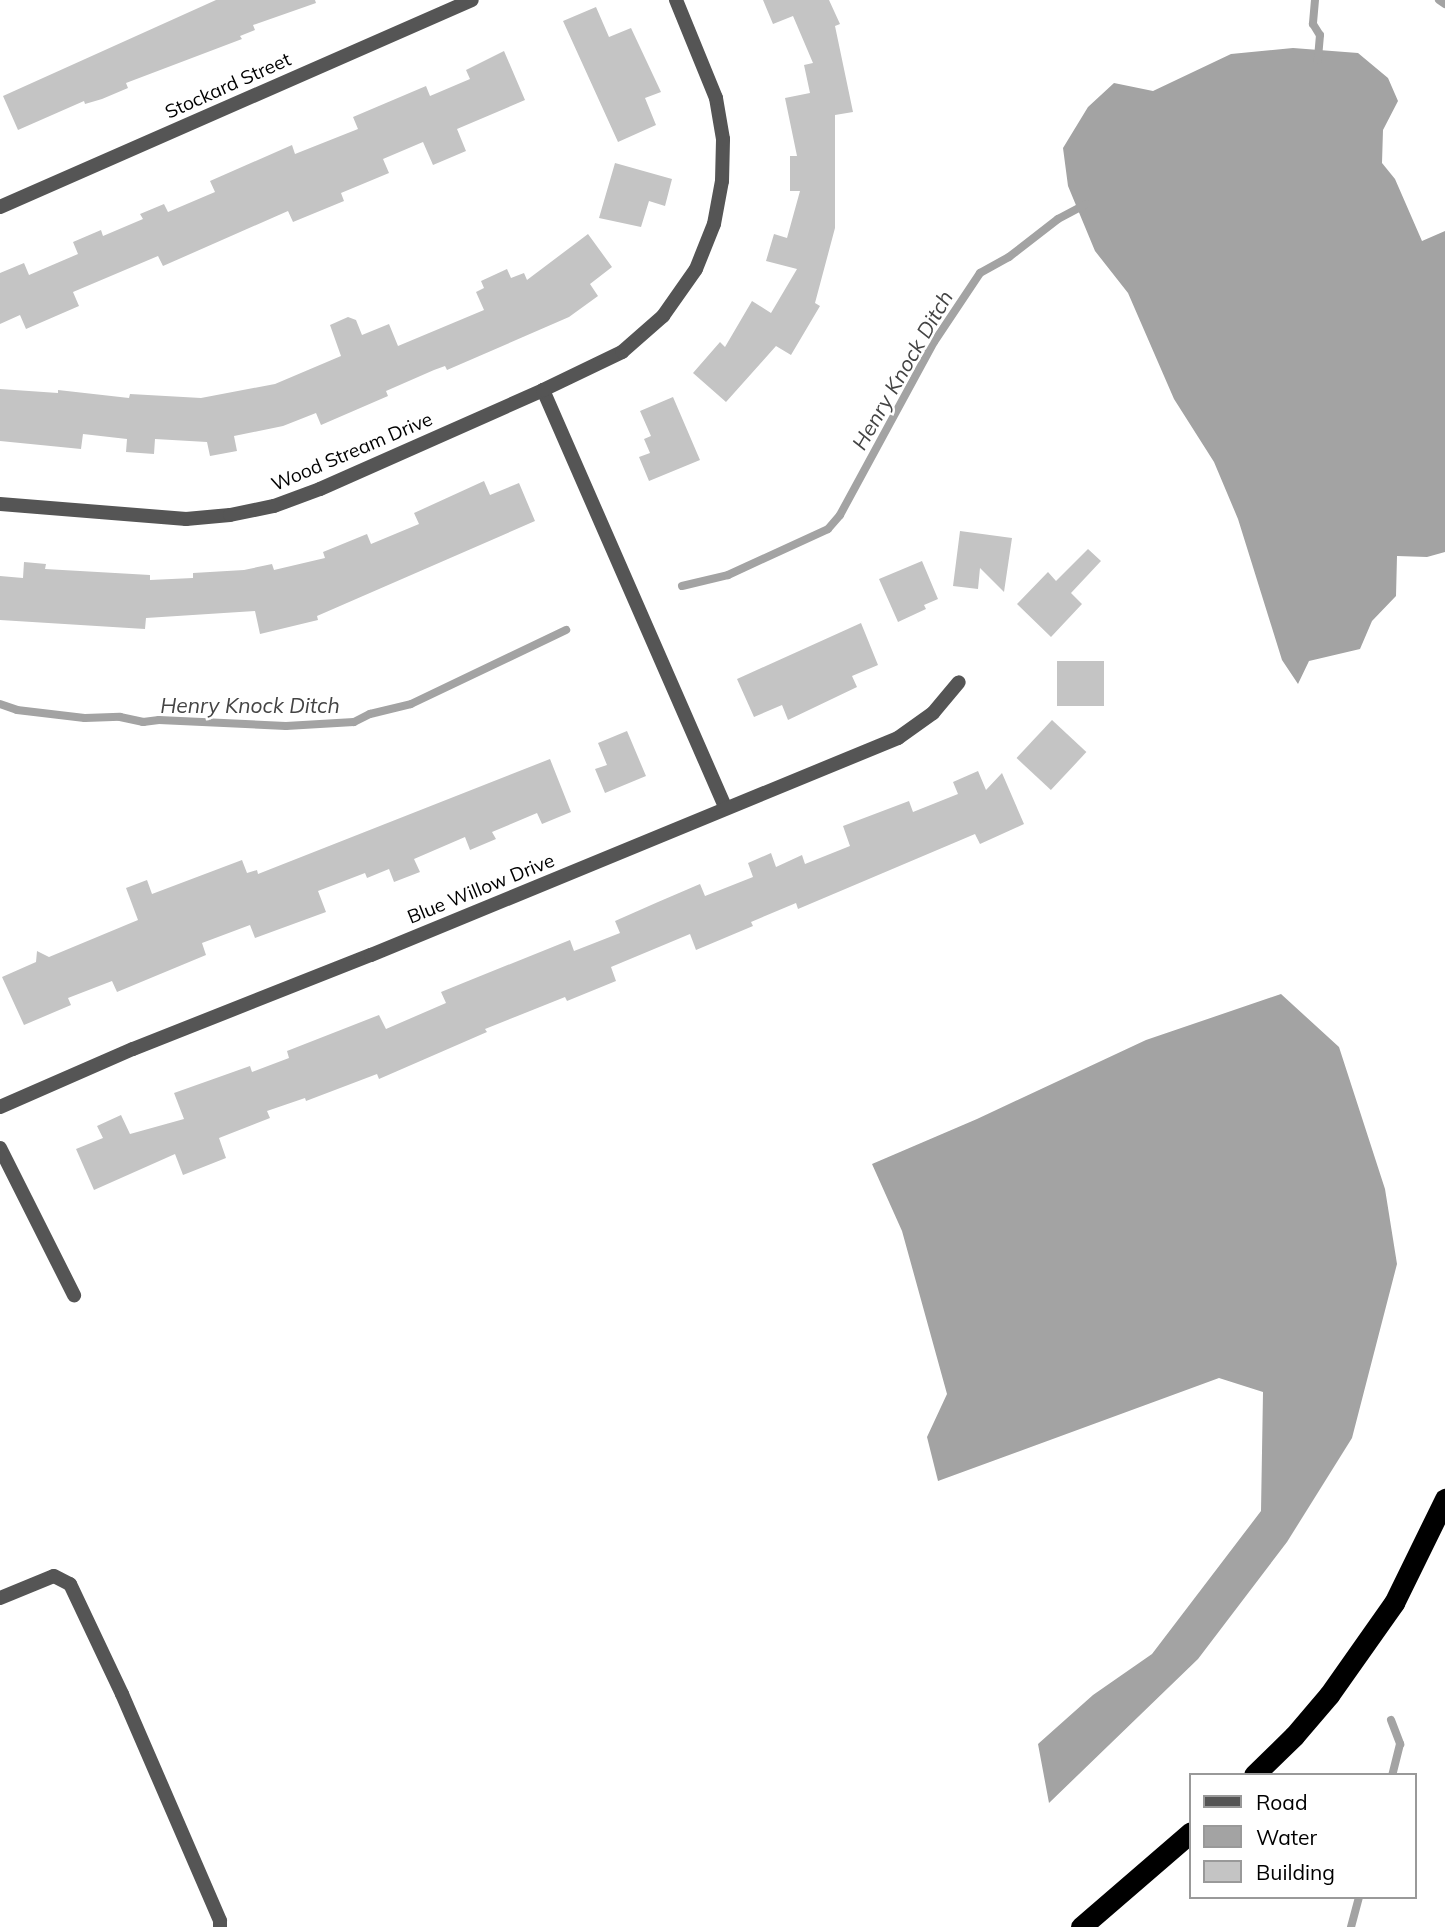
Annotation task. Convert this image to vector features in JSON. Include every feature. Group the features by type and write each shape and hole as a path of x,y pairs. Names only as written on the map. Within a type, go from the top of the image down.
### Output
{"highway":[{"path":"1256,1773 1294,1736 1329,1695 1394,1603 1445,1499"},
{"path":"1081,1927 1190,1833"}],"street":[{"name":"Stockard Street","path":"0,207 472,0"},
{"name":"Wood Stream Drive","path":"0,504 152,518 230,515 296,499 543,390 622,352 663,316 696,269 714,224 723,168 719,111 705,66 676,0"},
{"path":"543,390 726,808"},
{"name":"Blue Willow Drive","path":"0,1107 132,1049 371,955 898,738 933,713 959,682"},
{"path":"0,1148 74,1295"},
{"path":"0,1598 54,1576 70,1584 127,1707 220,1921 220,1927"}],"water":[{"path":"1293,48 1358,53 1388,78 1398,101 1383,130 1382,163 1395,179 1422,241 1445,231 1445,552 1427,557 1397,556 1396,596 1372,621 1360,649 1309,661 1298,684 1282,660 1238,519 1214,462 1174,399 1128,293 1095,251 1068,186 1063,148 1088,107 1114,83 1153,91 1231,54"},
{"path":"1281,994 1339,1047 1385,1189 1397,1264 1352,1438 1287,1542 1198,1659 1049,1803 1038,1744 1093,1695 1152,1654 1261,1511 1263,1392 1219,1378 938,1481 927,1437 947,1394 902,1231 872,1164 977,1119 1146,1040"}],"building":[{"path":"216,0 315,0 316,3 253,25 255,30 240,36 242,39 126,83 128,88 102,99 85,104 84,101 18,130 3,96"},
{"path":"763,0 829,0 840,24 835,26 853,112 835,115 835,228 815,303 820,306 791,355 776,346 726,402 693,373 720,342 725,347 752,301 771,313 797,269 766,261 774,234 787,238 800,191 790,191 790,156 797,156 785,98 810,93 804,65 813,63 793,16 773,24"},
{"path":"596,7 609,37 631,28 661,92 645,98 656,125 618,142 563,21"},
{"path":"504,51 525,100 457,129 466,151 433,165 423,142 383,159 389,173 341,193 344,201 293,222 288,211 163,266 158,256 73,292 79,306 26,329 20,315 0,324 0,273 24,263 29,275 78,254 73,242 101,230 103,236 143,219 140,214 164,204 168,212 215,192 210,181 292,145 295,154 358,129 353,117 426,86 430,96 470,79 466,70"},
{"path":"615,163 672,179 665,206 649,201 641,227 599,218"},
{"path":"588,234 612,267 590,284 598,296 569,317 447,370 445,366 434,370 386,391 388,396 321,425 316,413 283,426 234,436 237,451 210,456 207,442 155,439 154,454 126,452 127,439 83,434 81,449 0,441 0,389 58,393 58,390 129,398 130,394 201,398 275,384 341,356 330,325 348,317 356,320 362,335 389,324 398,346 484,310 476,292 484,288 481,281 507,269 511,278 524,273 527,280"},
{"path":"673,397 700,460 649,481 639,457 650,453 644,439 651,436 640,411"},
{"path":"484,481 490,495 519,483 535,521 317,616 318,620 260,634 255,611 146,618 145,629 0,620 0,576 23,578 24,562 46,564 45,569 150,575 150,580 193,578 193,573 244,570 272,564 274,570 325,558 323,552 367,534 371,544 419,524 414,513"},
{"path":"960,531 1012,538 1004,592 980,568 978,589 953,586"},
{"path":"1088,549 1101,561 1071,593 1082,604 1051,637 1017,604 1048,572 1056,581"},
{"path":"922,561 938,599 924,605 926,609 898,622 879,579"},
{"path":"861,623 878,665 852,676 857,687 788,720 782,705 754,717 737,679"},
{"path":"1057,661 1104,661 1104,706 1057,706"},
{"path":"1052,720 1086,752 1051,790 1017,758"},
{"path":"627,731 646,776 605,793 595,769 607,765 598,743"},
{"path":"550,759 571,812 542,824 537,813 492,832 496,839 470,850 465,837 414,859 420,872 394,882 389,869 367,878 365,873 318,891 326,912 255,938 250,925 202,943 206,955 117,992 112,981 68,998 71,1005 24,1025 2,977 36,962 37,951 49,957 138,920 126,888 147,880 152,894 242,860 247,873 257,870 258,874"},
{"path":"978,771 986,790 1002,773 1024,824 980,844 975,834 798,909 796,903 751,922 753,926 696,950 690,934 611,967 616,981 567,1001 565,997 485,1029 487,1032 379,1079 377,1074 306,1101 305,1098 267,1111 270,1118 219,1138 226,1158 183,1175 175,1154 94,1190 76,1149 103,1138 97,1126 121,1115 130,1134 184,1119 174,1093 250,1066 252,1072 289,1058 287,1051 379,1015 386,1029 446,1003 441,992 570,940 574,951 620,933 615,921 700,884 705,896 753,877 748,863 771,853 776,867 802,855 805,864 850,846 843,826 909,801 913,812 958,794 953,782"}],"waterway":[{"name":"Henry Knock Ditch","path":"1315,0 1313,24 1320,35 1318,60"},
{"path":"1439,0 1445,4"},
{"name":"Henry Knock Ditch","path":"682,586 728,575 828,529 840,515 934,342 980,273 1009,257 1058,219 1086,204"},
{"name":"Henry Knock Ditch","path":"0,704 17,710 85,718 120,717 143,722 159,720 286,726 354,722 370,714 411,704 566,630"},
{"path":"1391,1720 1400,1744 1393,1773"},
{"path":"1351,1927 1358,1899"}]}
